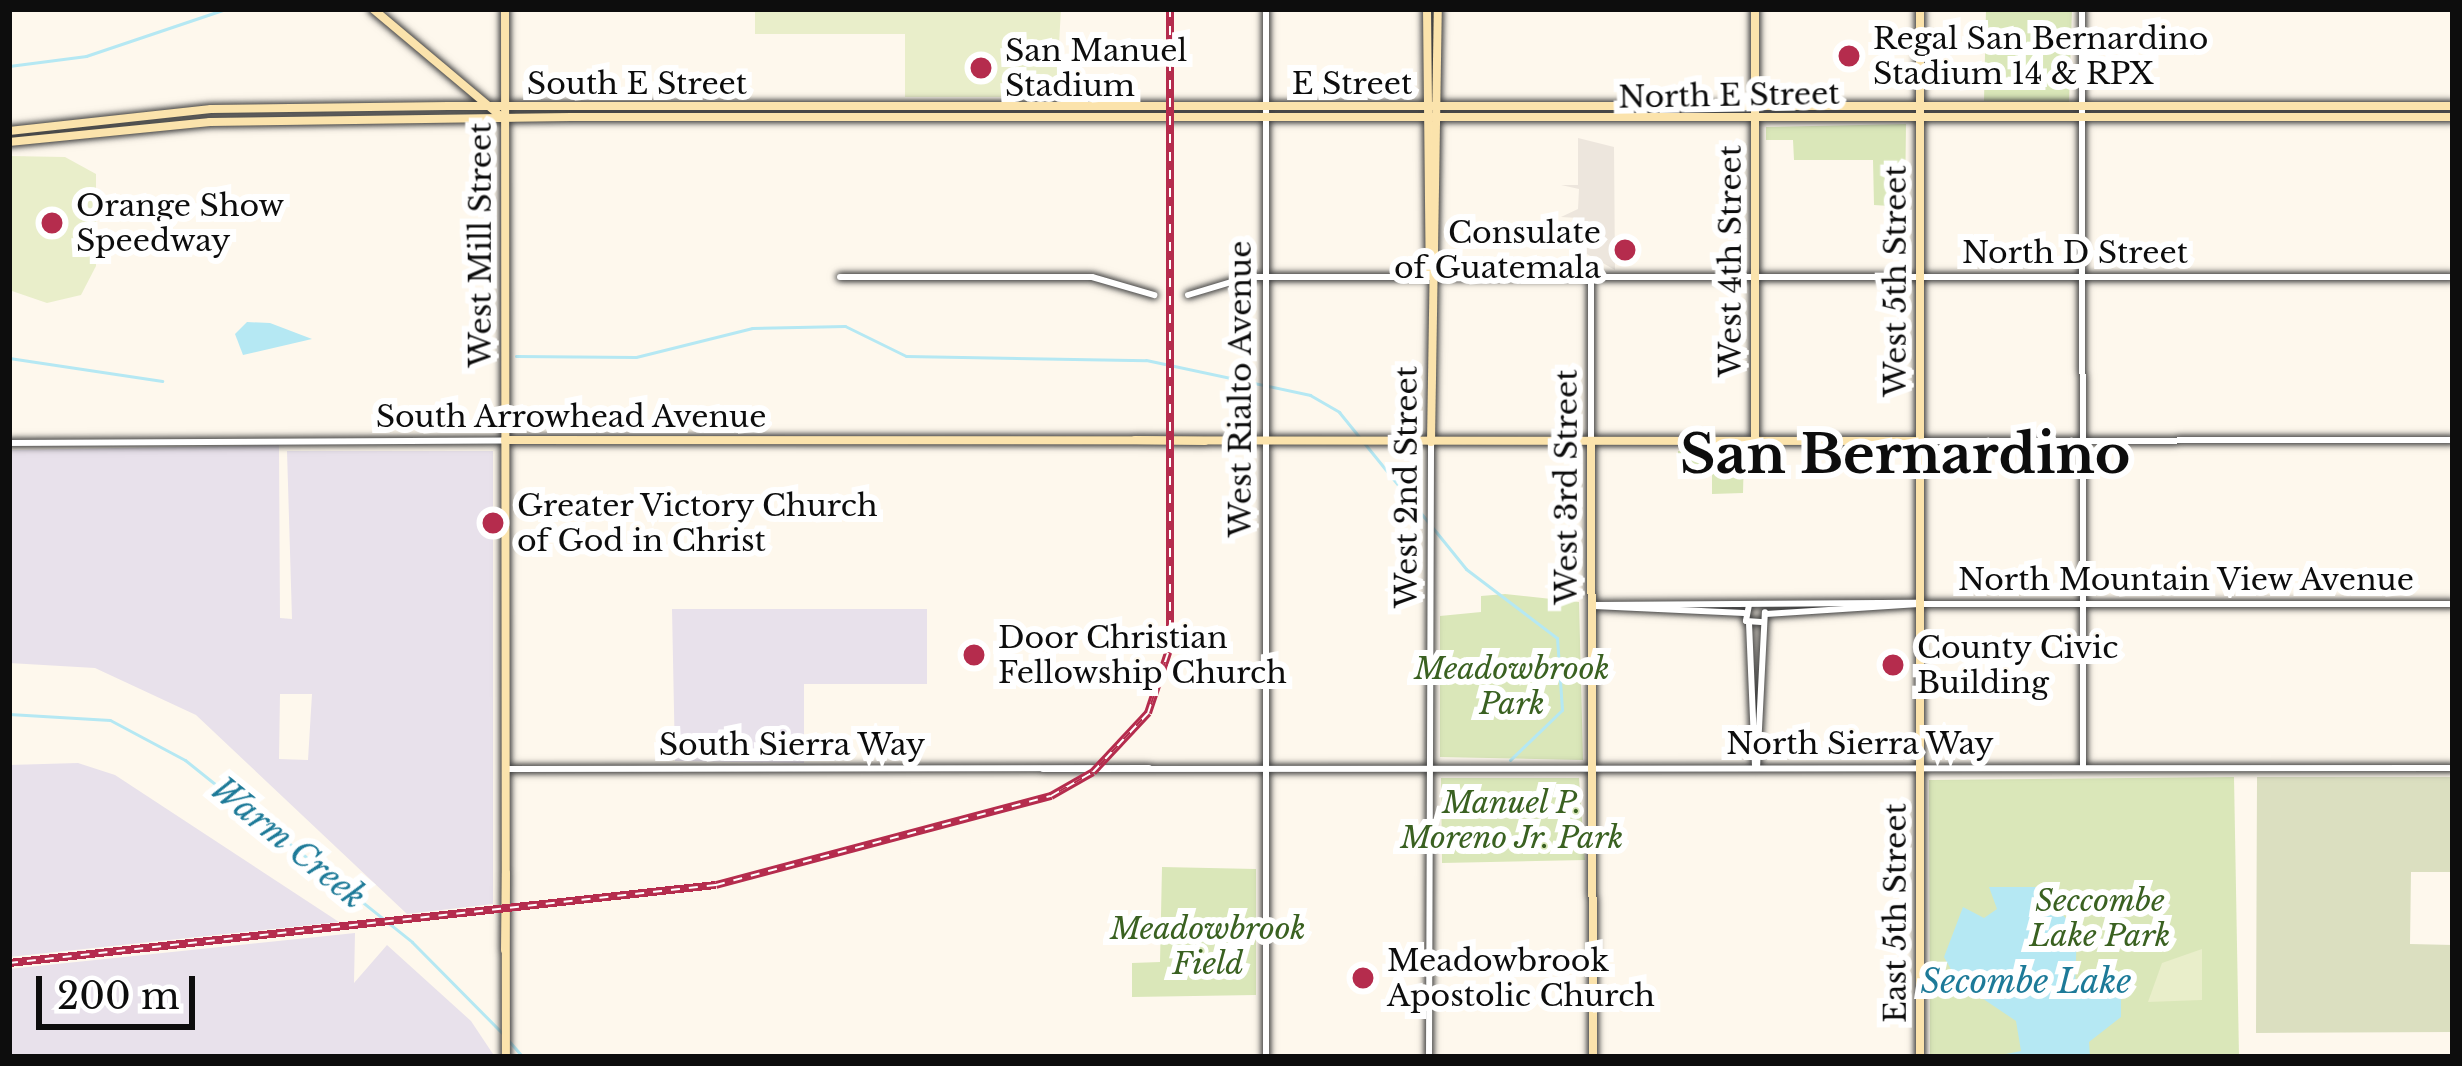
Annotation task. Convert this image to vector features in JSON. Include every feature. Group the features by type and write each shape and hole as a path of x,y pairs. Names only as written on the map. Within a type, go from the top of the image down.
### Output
{"main road":[{"path":"373,9 505,120"},
{"name":"West Mill Street","path":"505,9 506,1055"},
{"name":"West 2nd Street","path":"1426,9 1431,277"},
{"name":"West 2nd Street","path":"1430,442 1438,9"},
{"name":"West 4th Street","path":"1755,9 1755,442"},
{"name":"West 5th Street","path":"1920,9 1920,768"},
{"name":"North E Street","path":"2082,113 2453,106"},
{"name":"E Street","path":"1266,108 1438,107"},
{"name":"North E Street","path":"1438,107 1756,113"},
{"name":"South E Street","path":"9,131 211,109 1266,108"},
{"name":"North E Street","path":"1437,120 1917,111 2453,117"},
{"name":"E Street","path":"1266,121 1437,120"},
{"name":"South E Street","path":"9,142 210,122 1266,121"},
{"path":"1426,175 1434,225"},
{"name":"South Arrowhead Avenue","path":"505,440 1920,441"},
{"name":"West 3rd Street","path":"1591,441 1593,1057"},
{"name":"East 5th Street","path":"1920,768 1920,1057"}],"street":[{"name":"West Rialto Avenue","path":"1266,9 1266,1057"},
{"path":"2082,9 2083,768"},
{"path":"840,277 1092,277 1154,296"},
{"name":"North D Street","path":"1188,295 1265,277 2453,277"},
{"name":"West 3rd Street","path":"1591,278 1591,441"},
{"name":"South Arrowhead Avenue","path":"9,443 505,440"},
{"path":"1920,441 2453,440"},
{"name":"West 2nd Street","path":"1429,1057 1430,442"},
{"name":"North Mountain View Avenue","path":"1749,623 1919,604"},
{"name":"North Mountain View Avenue","path":"1749,605 2453,604"},
{"path":"1592,605 1749,605 1744,614"},
{"path":"1592,605 1744,614"},
{"path":"1757,768 1762,605"},
{"path":"1744,614 1749,623 1757,768"},
{"name":"South Sierra Way","path":"506,770 1149,768"},
{"name":"North Sierra Way","path":"1149,768 2453,768"}],"shaded area":[{"path":"1578,138 1614,147 1615,270 1587,254 1577,269 1578,218 1561,217 1578,209 1579,189 1561,185 1578,185"},
{"path":"279,445 280,618 292,619 287,451 493,451 493,904 407,914 196,715 95,668 9,663 9,450","holes":["280,694 312,694 308,760 279,759"]},
{"path":"672,609 927,609 927,684 804,684 804,763 675,761"},
{"path":"78,763 115,775 339,922 9,957 9,765"},
{"path":"355,933 354,983 387,945 471,1021 495,1057 9,1057 9,969"}],"green space":[{"name":"San Manuel Stadium","path":"755,9 1061,9 1056,97 905,97 905,34 755,34"},
{"path":"1986,9 2072,9 2069,102 1984,101"},
{"path":"1906,124 1905,207 1874,205 1873,160 1794,160 1793,140 1766,140 1766,127"},
{"name":"Orange Show Speedway","path":"9,156 65,157 96,174 96,266 81,295 47,303 9,290"},
{"path":"1678,451 1744,453 1743,493 1712,494 1712,469 1678,468"},
{"name":"Meadowbrook Park","path":"1481,596 1579,602 1583,760 1440,757 1440,616 1481,612"},
{"name":"Seccombe Lake Park","path":"2234,777 2239,1057 1930,1057 1929,780"},
{"path":"2257,777 2453,777 2453,872 2411,872 2410,944 2453,945 2453,1032 2256,1033"},
{"name":"Manuel P. Moreno Jr. Park","path":"1441,778 1579,778 1585,860 1442,863"},
{"name":"Meadowbrook Field","path":"1162,867 1256,869 1256,995 1132,997 1132,963 1160,962"},
{"path":"2202,949 2202,1000 2148,1002 2162,963"}],"water":[{"path":"247,322 270,323 312,339 243,355 235,334"},
{"name":"Secombe Lake","path":"1989,887 2036,887 2077,930 2075,988 2121,996 2121,1017 2089,1042 2090,1057 1991,1057 2021,1051 2016,1021 1958,982 1944,957 1963,907 1984,918 1997,909"}],"waterway":[{"path":"9,66 86,56 226,9"},
{"path":"516,356 636,357 752,328 845,326 906,356 1146,360 1310,395 1339,412 1466,569 1557,638 1562,710 1510,760"},
{"path":"9,358 162,381"},
{"name":"Warm Creek","path":"9,714 110,720 185,760 412,942 502,1033"},
{"name":"Warm Creek","path":"508,1040 523,1057"}],"railway":[{"path":"9,963 716,885 1051,796 1093,772 1148,713 1170,647 1170,9"}],"place":[{"name":"Regal San Bernardino Stadium 14 & RPX","path":"1849,56"},
{"name":"San Manuel Stadium","path":"981,68"},
{"name":"Orange Show Speedway","path":"52,223"},
{"name":"Consulate of Guatemala","path":"1625,250"},
{"name":"Greater Victory Church of God in Christ","path":"493,523"},
{"name":"Door Christian Fellowship Church","path":"974,655"},
{"name":"County Civic Building","path":"1893,665"},
{"name":"Meadowbrook Apostolic Church","path":"1363,978"}],"district":[{"name":"San Bernardino","path":"1905,455"}]}
